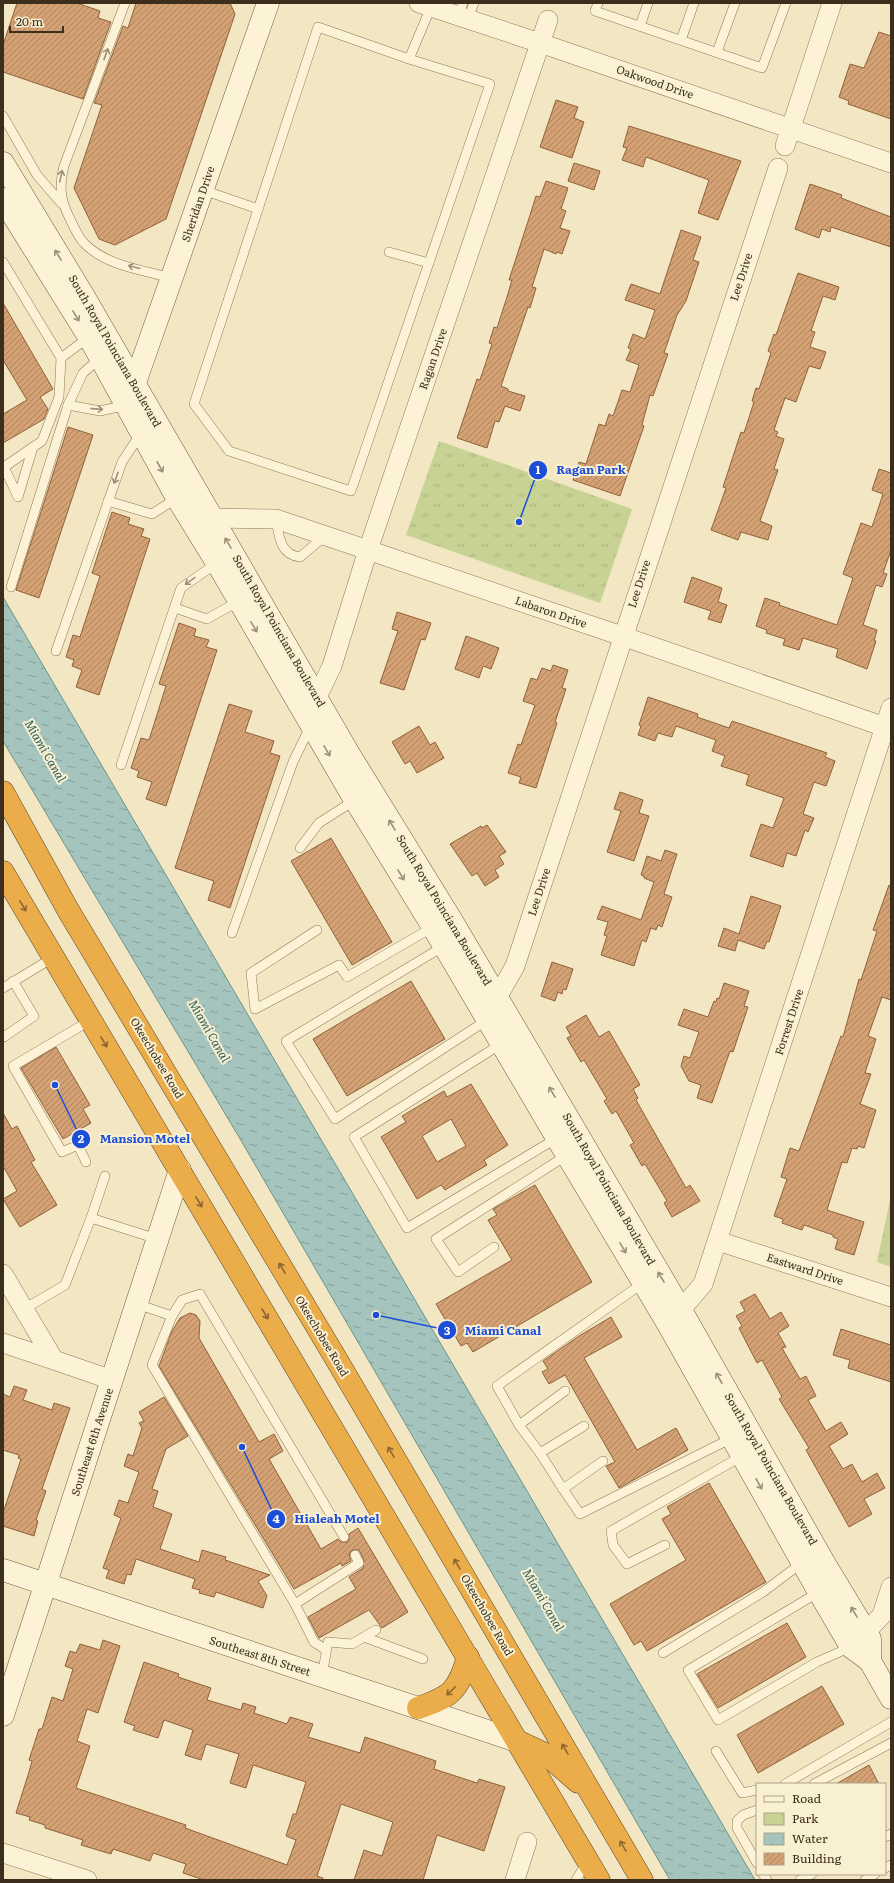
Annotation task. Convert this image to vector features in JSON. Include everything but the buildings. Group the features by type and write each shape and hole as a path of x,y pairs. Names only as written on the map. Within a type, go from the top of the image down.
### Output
{"highway":[{"name":"Okeechobee Road","path":"3,792 68,910 335,1356 642,1880"},
{"path":"3,872 599,1880"},
{"path":"418,1708 438,1701 453,1691 462,1677 468,1657"},
{"path":"517,1741 547,1755 592,1795"}],"street":[{"name":"Sheridan Drive","path":"130,395 268,3"},
{"path":"788,137 832,3"},
{"name":"Oakwood Drive","path":"425,5 466,10 540,43 788,137 891,163"},
{"name":"Ragan Drive","path":"317,697 332,666 368,550 548,20"},
{"name":"South Royal Poinciana Boulevard","path":"3,164 83,295 130,395 141,433 177,498 312,724 355,800 433,927 644,1283 675,1317 738,1447 819,1592 859,1640"},
{"name":"Lee Drive","path":"497,998 515,966 622,636 778,168"},
{"name":"South Royal Poinciana Boulevard","path":"3,199 89,337 100,358 130,395 213,518 353,760 452,921 497,998 675,1317 820,1554 859,1640 891,1698"},
{"name":"Labaron Drive","path":"213,518 276,519 885,727"},
{"name":"Forrest Drive","path":"675,1317 703,1284 891,708"},
{"name":"Southeast 6th Avenue","path":"3,1715 180,1170"},
{"name":"Eastward Drive","path":"718,1240 891,1297"},
{"path":"3,1274 54,1360"},
{"path":"3,1343 112,1380"},
{"name":"Southeast 8th Street","path":"3,1570 517,1741"},
{"path":"859,1640 882,1615 891,1587"},
{"path":"515,1880 527,1842"},
{"path":"3,1853 87,1880"}],"lane":[{"path":"62,204 60,183 64,166 125,3"},
{"path":"598,3 595,11 762,68 786,3"},
{"path":"640,26 648,3"},
{"path":"681,40 694,3"},
{"path":"717,52 734,3"},
{"path":"409,59 425,5"},
{"path":"318,27 409,59 490,84 351,491 229,452 194,404 318,27"},
{"path":"3,116 37,175 62,204 83,242 96,253 126,265 172,278"},
{"path":"203,190 258,209"},
{"path":"389,252 429,263"},
{"path":"3,262 61,358 59,396 42,441 33,447 4,467 18,497 33,447"},
{"path":"61,358 89,337"},
{"path":"11,587 68,405 83,373 100,358"},
{"path":"68,405 100,411 130,395"},
{"path":"56,651 122,462 141,433"},
{"path":"108,501 152,514 177,498"},
{"path":"276,519 280,542 285,551 292,557 300,558 325,536"},
{"path":"121,765 182,588 217,563"},
{"path":"175,608 207,620 239,601"},
{"path":"232,933 293,762 312,724"},
{"path":"300,848 319,823 355,800"},
{"path":"317,930 251,973 255,1009 339,965 347,977 433,927"},
{"path":"444,946 286,1041 335,1119 487,1020"},
{"path":"3,988 54,957"},
{"path":"3,1035 4,1037 34,1016 14,982"},
{"path":"86,1162 78,1145 62,1152 13,1066 91,1020"},
{"path":"501,1044 354,1137 407,1228 562,1147"},
{"path":"494,1247 458,1272 436,1239 562,1147"},
{"path":"24,1309 65,1285 91,1218 104,1176"},
{"path":"91,1218 157,1239"},
{"path":"644,1283 497,1386 519,1425 540,1453 580,1514 738,1447"},
{"path":"326,1650 314,1642 295,1604 152,1365 172,1316 182,1300 200,1294 344,1537"},
{"path":"136,1304 172,1316"},
{"path":"519,1425 565,1392"},
{"path":"540,1453 584,1426"},
{"path":"665,1544 627,1564 613,1545 611,1531 738,1447"},
{"path":"563,1489 603,1461"},
{"path":"295,1604 359,1563 355,1555"},
{"path":"663,1653 763,1592 802,1562"},
{"path":"819,1592 688,1670 718,1720 817,1662 859,1640"},
{"path":"322,1676 328,1642 352,1644 376,1630"},
{"path":"364,1637 423,1659"},
{"path":"787,1783 891,1722"},
{"path":"816,1783 891,1742"},
{"path":"716,1751 742,1793 756,1790"},
{"path":"756,1810 743,1815 737,1821 738,1828 756,1861"},
{"path":"576,1880 588,1861"},
{"path":"800,1880 810,1875"}],"green space":[{"path":"439,441 632,509 600,603 406,535"},
{"path":"891,1195 891,1267 877,1262"}],"water":[{"path":"3,597 755,1880 670,1880 239,1137 3,741"}],"place":[{"name":"Ragan Park","path":"519,522"},
{"name":"Mansion Motel","path":"55,1085"},
{"name":"Miami Canal","path":"376,1315"},
{"name":"Hialeah Motel","path":"242,1447"}]}
